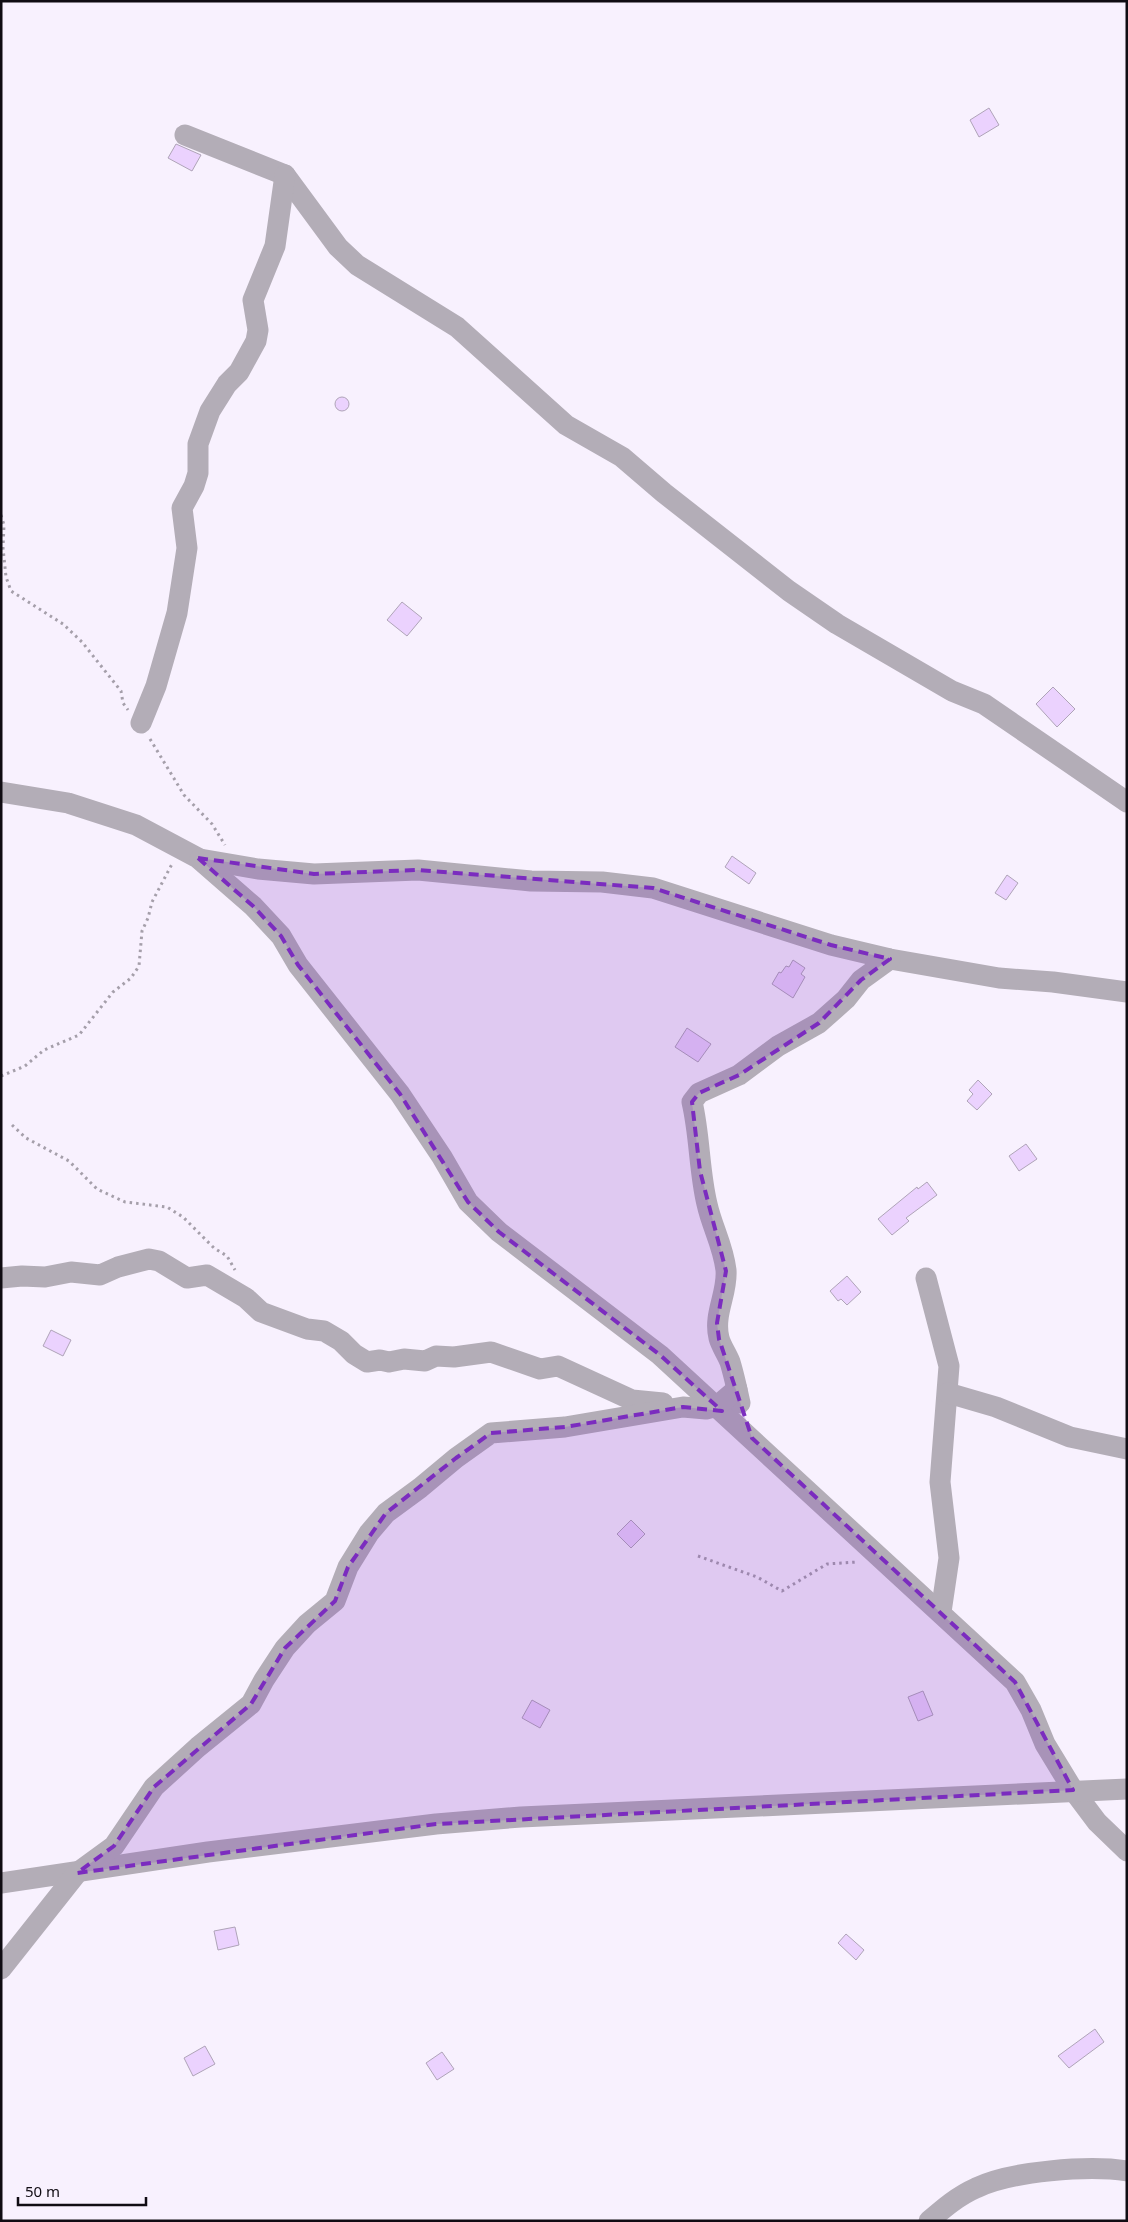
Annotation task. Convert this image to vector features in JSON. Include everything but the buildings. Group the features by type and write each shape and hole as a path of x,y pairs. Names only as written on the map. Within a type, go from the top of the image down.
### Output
{"street":[{"path":"185,135 285,175 338,246 358,265 457,327 566,425 622,456 664,493 836,624 952,691 984,704 1127,802"},
{"path":"141,723 156,686 177,613 188,548 182,508 194,486 198,473 198,444 210,411 227,384 239,372 256,341 258,330 253,300 274,246 285,175"},
{"path":"1,792 68,803 136,825 198,858 253,906 281,936 298,965 400,1094 442,1157 468,1202 499,1232 660,1355 1015,1682 1031,1710 1045,1744 1073,1790 1097,1822 1127,1851"},
{"path":"198,858 237,865 314,874 418,870 532,881 602,882 653,888 831,945 890,959 999,978 1053,982 1127,992"},
{"path":"752,1438 742,1416 730,1362 719,1339 717,1323 726,1288 726,1271 721,1242 707,1207 702,1180 696,1119 692,1102 699,1093 740,1075 778,1046 819,1023 846,999 861,980 890,959"},
{"path":"1,1278 45,1276 71,1272 100,1275 118,1267 149,1259 159,1262 186,1278 207,1275 246,1298 261,1312 307,1329 324,1331 367,1362 380,1360 389,1362 404,1359 424,1361 436,1356 454,1357 491,1352 514,1358 540,1369 558,1366 632,1400 655,1401 683,1407 706,1409 717,1406 737,1389"},
{"path":"926,1278 949,1366 940,1482 949,1558 941,1612"},
{"path":"948,1393 996,1407 1070,1437 1127,1449"},
{"path":"1,1968 77,1873 114,1846 154,1787 198,1747 251,1704 285,1648 308,1624 335,1602 348,1567 369,1533 386,1512 492,1433 565,1427 683,1407"},
{"path":"1,1883 208,1852 436,1824 521,1818 905,1801 1073,1790 1127,1789"},
{"path":"929,2221 954,2200 977,2187 1010,2176 1054,2171 1112,2169 1127,2171"}],"path":[{"path":"1,515 4,525 2,548 6,577 11,590 63,624 82,642 121,691 122,703 141,723 184,795 212,824 237,865"},
{"path":"1,1076 25,1066 44,1050 79,1035 113,992 130,978 139,966 142,931 152,902 172,864 171,844"},
{"path":"12,1125 26,1138 69,1162 97,1189 125,1202 168,1207 214,1248 227,1256 236,1271"},
{"path":"698,1556 757,1577 782,1591 797,1581 815,1573 827,1564 884,1560"}],"highlighted area":[{"path":"198,858 314,874 418,870 653,888 831,945 890,959 861,980 819,1023 739,1075 699,1093 692,1102 700,1171 726,1271 717,1323 719,1339 752,1438 1015,1682 1073,1790 436,1824 77,1873 114,1846 154,1787 251,1704 285,1648 335,1601 348,1567 386,1513 456,1458 491,1433 565,1427 683,1407 722,1411 660,1355 499,1232 468,1202 400,1094 298,965 281,936 253,906"}]}
